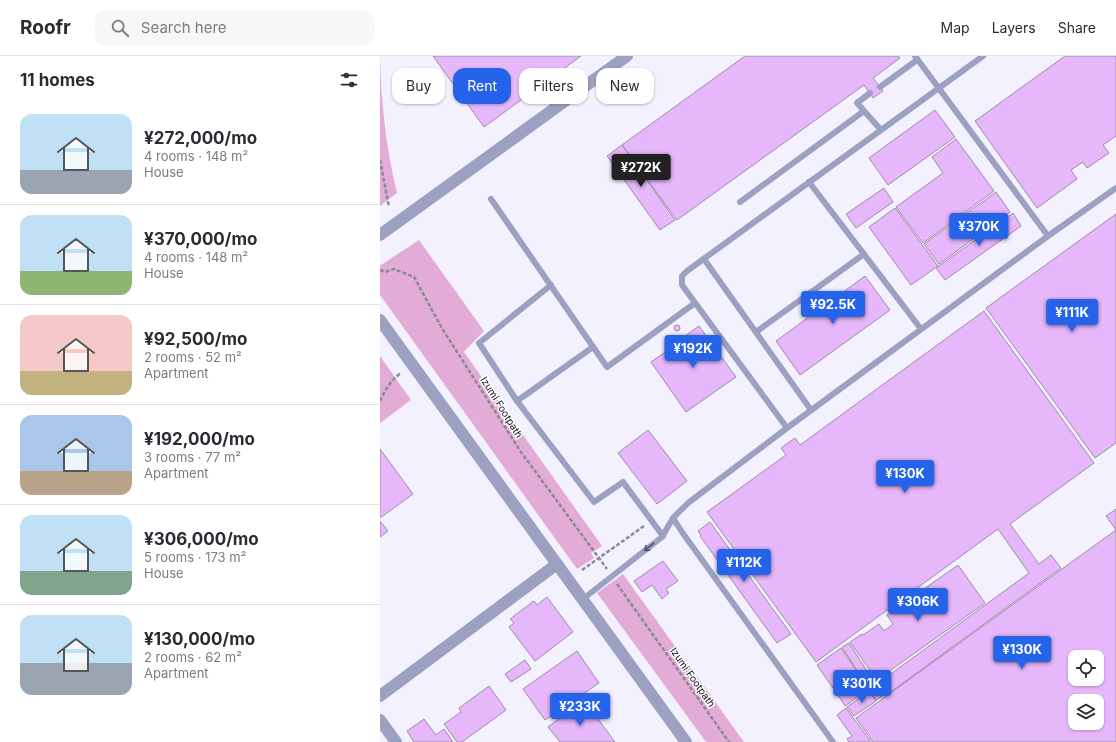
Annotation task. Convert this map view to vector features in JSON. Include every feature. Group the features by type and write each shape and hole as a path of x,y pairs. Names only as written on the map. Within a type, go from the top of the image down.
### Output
{"street":[{"path":"380,235 626,56"},
{"path":"380,320 686,742"},
{"path":"380,696 558,564"},
{"path":"380,720 396,742"}],"lane":[{"path":"787,428 694,303 682,285 682,276 983,56"},
{"path":"880,87 916,58 1048,236"},
{"path":"870,94 857,103 881,130"},
{"path":"740,202 864,111"},
{"path":"810,182 921,329"},
{"path":"583,599 663,536 673,518 688,503 921,329 1116,188"},
{"path":"491,199 607,368 694,303"},
{"path":"756,332 864,254"},
{"path":"704,259 811,410"},
{"path":"550,285 479,343 517,401 594,502 623,482 663,536"},
{"path":"517,401 593,347"},
{"path":"673,518 833,742"}],"path":[{"path":"380,160 388,207"},
{"name":"Izumi Footpath","path":"380,270 385,272 394,269 414,277 444,330 521,452 607,570"},
{"path":"380,401 383,393 395,378 402,373"},
{"path":"582,570 646,524"},
{"name":"Izumi Footpath","path":"616,582 729,742"}],"shaded area":[{"path":"380,56 385,125 397,193 380,206"},
{"path":"419,240 484,331 464,352 602,546 591,553 594,558 577,569 380,295 381,265"},
{"path":"380,356 411,400 380,423"},
{"path":"623,574 744,742 706,742 597,593"}],"building":[{"path":"433,56 581,56 565,68 519,68 519,101 484,127 467,104 511,104 511,68 453,68 453,84 445,73 445,68 442,68"},
{"path":"745,56 898,56 900,58 873,78 883,91 873,98 864,85 677,220 622,145"},
{"path":"1065,56 1116,56 1116,136 1103,145 1109,153 1087,168 1083,162 1071,170 1077,179 1037,208 975,121"},
{"path":"935,110 955,137 888,185 869,158"},
{"path":"956,139 994,191 923,243 896,207 943,173 932,157"},
{"path":"622,145 675,220 660,230 607,156"},
{"path":"884,188 893,202 856,228 846,214"},
{"path":"996,192 1010,212 939,264 924,244"},
{"path":"895,208 938,266 911,285 869,227"},
{"path":"1013,213 1021,226 945,280 936,268"},
{"path":"1116,214 1116,443 1095,458 986,308"},
{"path":"865,276 890,310 800,375 776,341"},
{"path":"984,311 1094,463 1010,524 1039,564 1051,555 1061,568 885,696 877,684 1029,573 998,529 816,662 707,512 786,455 781,448 795,438 800,445"},
{"path":"677,325 680,328 677,331 674,328"},
{"path":"699,326 736,377 686,412 651,362 671,348 667,342 672,339 675,343"},
{"path":"648,430 687,481 657,504 618,453"},
{"path":"380,449 413,494 380,518"},
{"path":"1116,509 1116,530 1106,516"},
{"path":"380,521 388,531 380,537"},
{"path":"710,522 791,634 777,643 700,536 701,535 698,531"},
{"path":"1116,530 1116,742 873,742 856,718"},
{"path":"663,561 678,581 666,589 669,593 662,599 652,585 642,592 634,581"},
{"path":"958,565 985,603 877,680 850,642 879,624 884,631 893,624 887,615"},
{"path":"547,597 573,632 535,661 509,627 514,623 510,619 534,601 537,605"},
{"path":"849,643 883,696 876,700 842,647"},
{"path":"841,648 859,675 835,691 817,665"},
{"path":"577,651 599,683 545,720 523,689"},
{"path":"525,660 531,669 511,682 505,674"},
{"path":"858,677 867,690 845,706 836,692"},
{"path":"489,686 506,710 462,742 457,742 444,724 461,712 459,708"},
{"path":"869,691 876,701 854,716 847,707"},
{"path":"584,700 615,742 560,742 548,727"},
{"path":"846,708 871,742 849,742 847,739 852,736 837,715"},
{"path":"424,719 436,735 444,729 453,742 414,742 407,731"}]}
